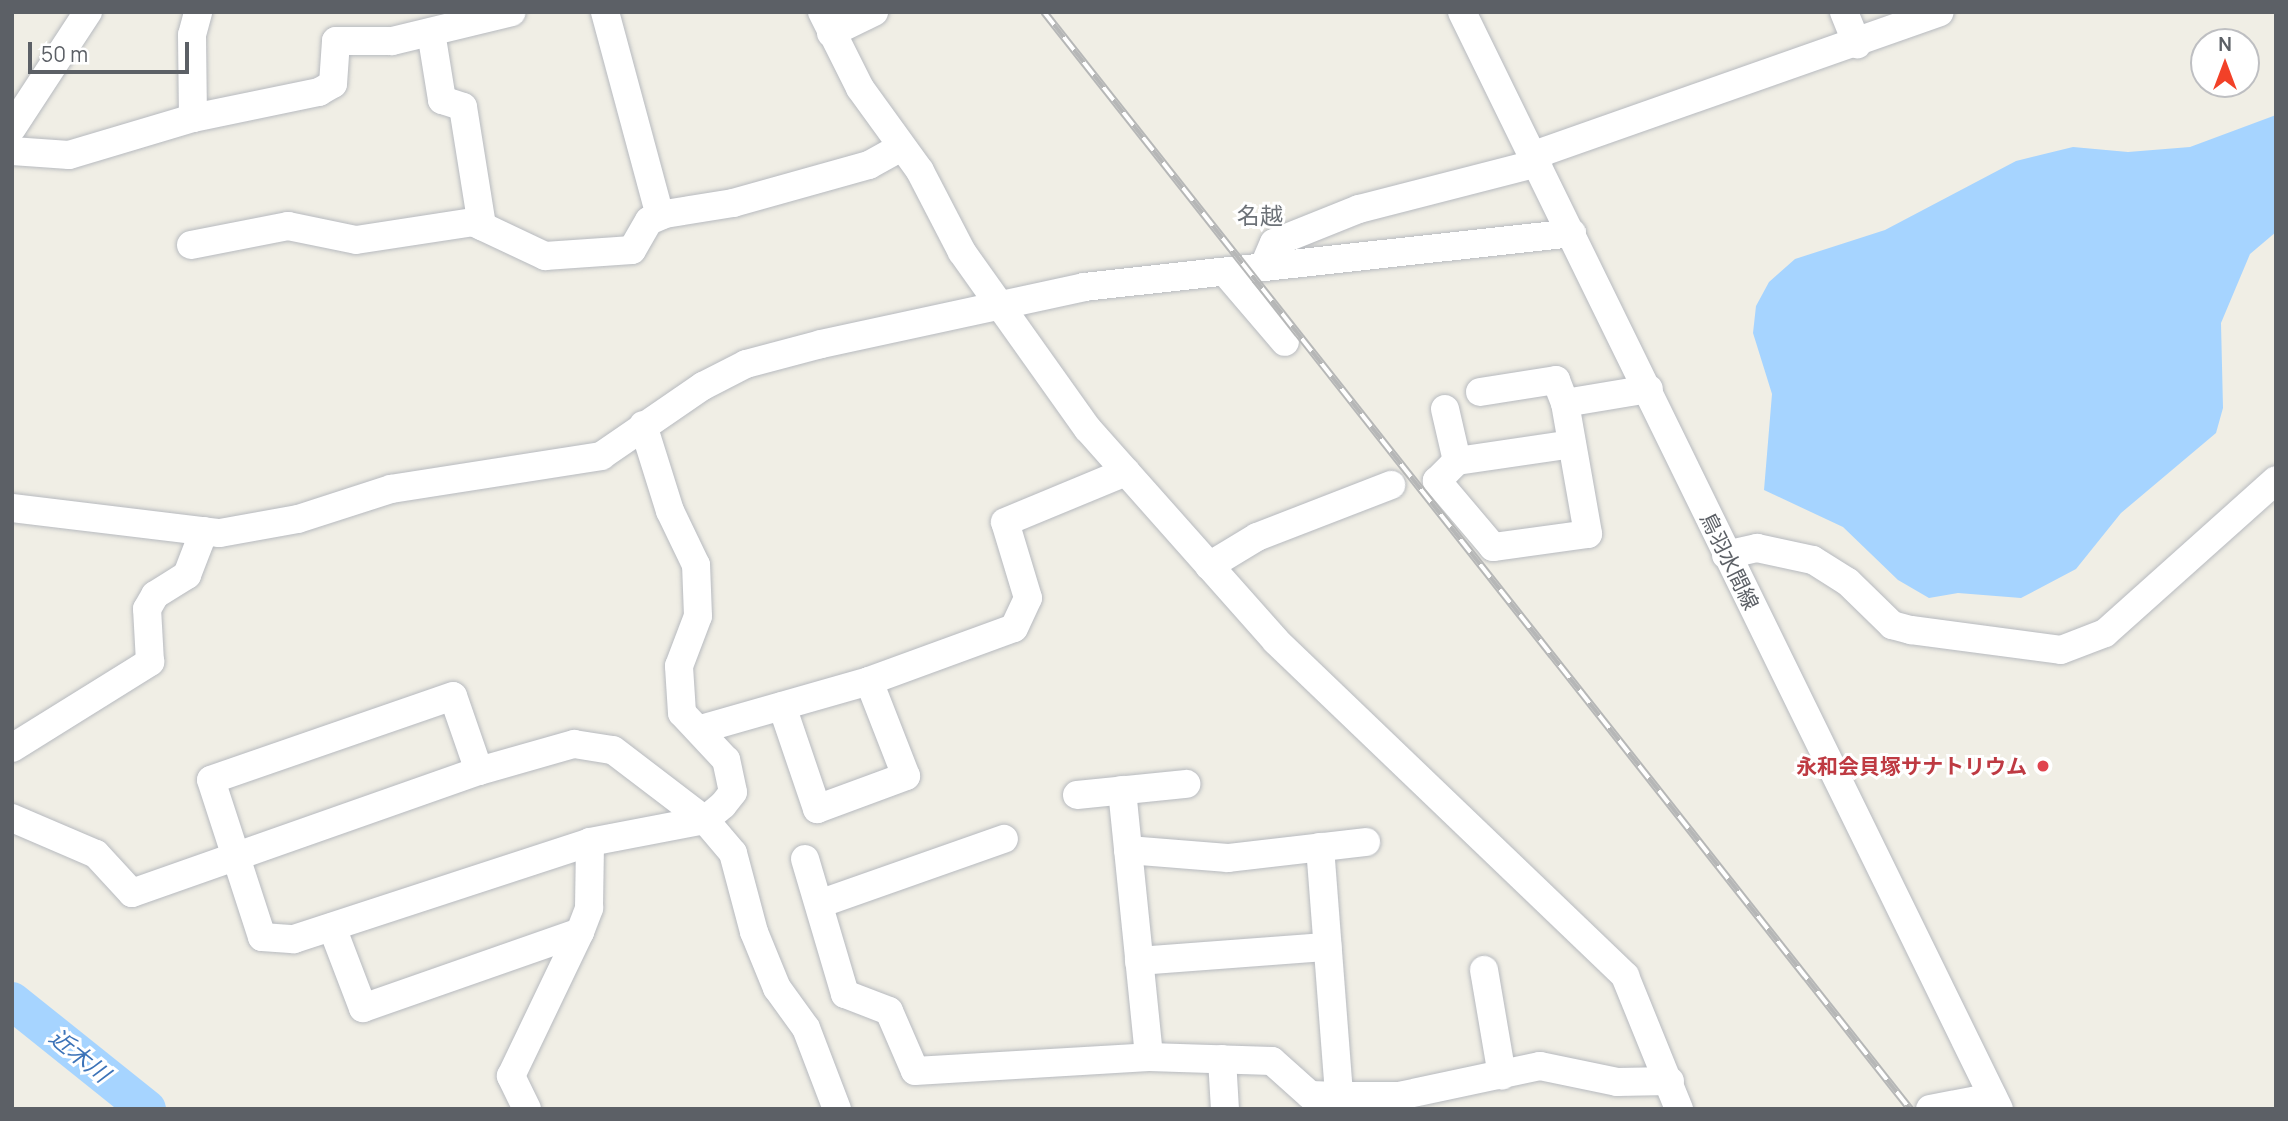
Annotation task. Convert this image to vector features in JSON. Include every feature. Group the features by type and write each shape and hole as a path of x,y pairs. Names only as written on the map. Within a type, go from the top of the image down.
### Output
{"street":[{"path":"12,128 88,12"},
{"path":"193,117 192,36 198,12"},
{"path":"12,151 69,155 193,117 319,92 333,84 336,41 392,41 512,12"},
{"path":"605,12 660,216"},
{"path":"874,12 826,23 900,148 920,171 962,252 1088,429 1276,641 1625,976 1670,1081 1679,1109"},
{"name":"鳥羽水間線","path":"1462,12 1649,389 1726,555 1996,1103"},
{"path":"1844,12 1857,44"},
{"path":"1264,266 1273,243 1359,209 1536,159 1940,12"},
{"path":"432,32 442,100 463,107 482,226"},
{"path":"191,245 288,226 356,240 473,222 545,256 632,250 649,221 660,216 869,165 900,148"},
{"path":"17,503 204,531 298,519 391,489 601,456 643,425 746,364 1084,287 1572,233"},
{"path":"1225,272 1284,342"},
{"path":"1480,392 1556,380 1565,403 1588,534 1493,547 1437,481 1457,461 1572,444"},
{"path":"1565,403 1649,389"},
{"path":"1446,409 1457,461"},
{"path":"479,771 453,696 211,780 262,937 294,939 590,842 705,821 733,792 726,760 701,729 682,713 679,666 698,616 696,565 670,511 643,425"},
{"path":"701,729 869,681 1014,628 1028,598 1005,522 1126,472"},
{"path":"1726,555 1757,548 1813,560 1848,582 1892,625 1911,630 2061,650 2105,634 2276,480"},
{"path":"1209,566 1257,537 1391,485"},
{"path":"12,748 150,663 147,609 155,595 187,575 204,531"},
{"path":"782,706 817,809 906,776 869,681"},
{"path":"12,818 96,854 132,893 479,771 574,744 613,750 705,821 733,853 763,955 777,988 806,1028 837,1109"},
{"path":"1077,795 1186,784"},
{"path":"1122,790 1149,1057"},
{"path":"819,904 1004,839"},
{"path":"527,1109 511,1076 589,908 590,842"},
{"path":"1128,850 1228,858 1366,842"},
{"path":"1320,847 1327,947 1353,1100"},
{"path":"805,859 845,994 889,1011 915,1071 1149,1057 1272,1061 1310,1095 1353,1100 1399,1096 1541,1066 1617,1082 1670,1081"},
{"path":"332,927 363,1007 580,932"},
{"path":"1139,961 1327,947"},
{"path":"1484,970 1502,1074"},
{"path":"1222,1059 1226,1109"},
{"path":"1930,1109 1996,1103"}],"water":[{"path":"2276,115 2276,232 2250,254 2221,323 2223,408 2216,433 2121,513 2076,569 2021,598 1958,593 1929,598 1898,580 1843,527 1764,490 1772,394 1753,333 1756,306 1769,282 1795,259 1885,230 2016,161 2073,147 2128,152 2190,147"}],"waterway":[{"name":"近木川","path":"12,1001 147,1109"}],"railway":[{"path":"1044,12 1910,1109"}],"place":[{"name":"永和会貝塚サナトリウム","path":"2043,766"}],"district":[{"name":"名越","path":"1260,215"}]}
